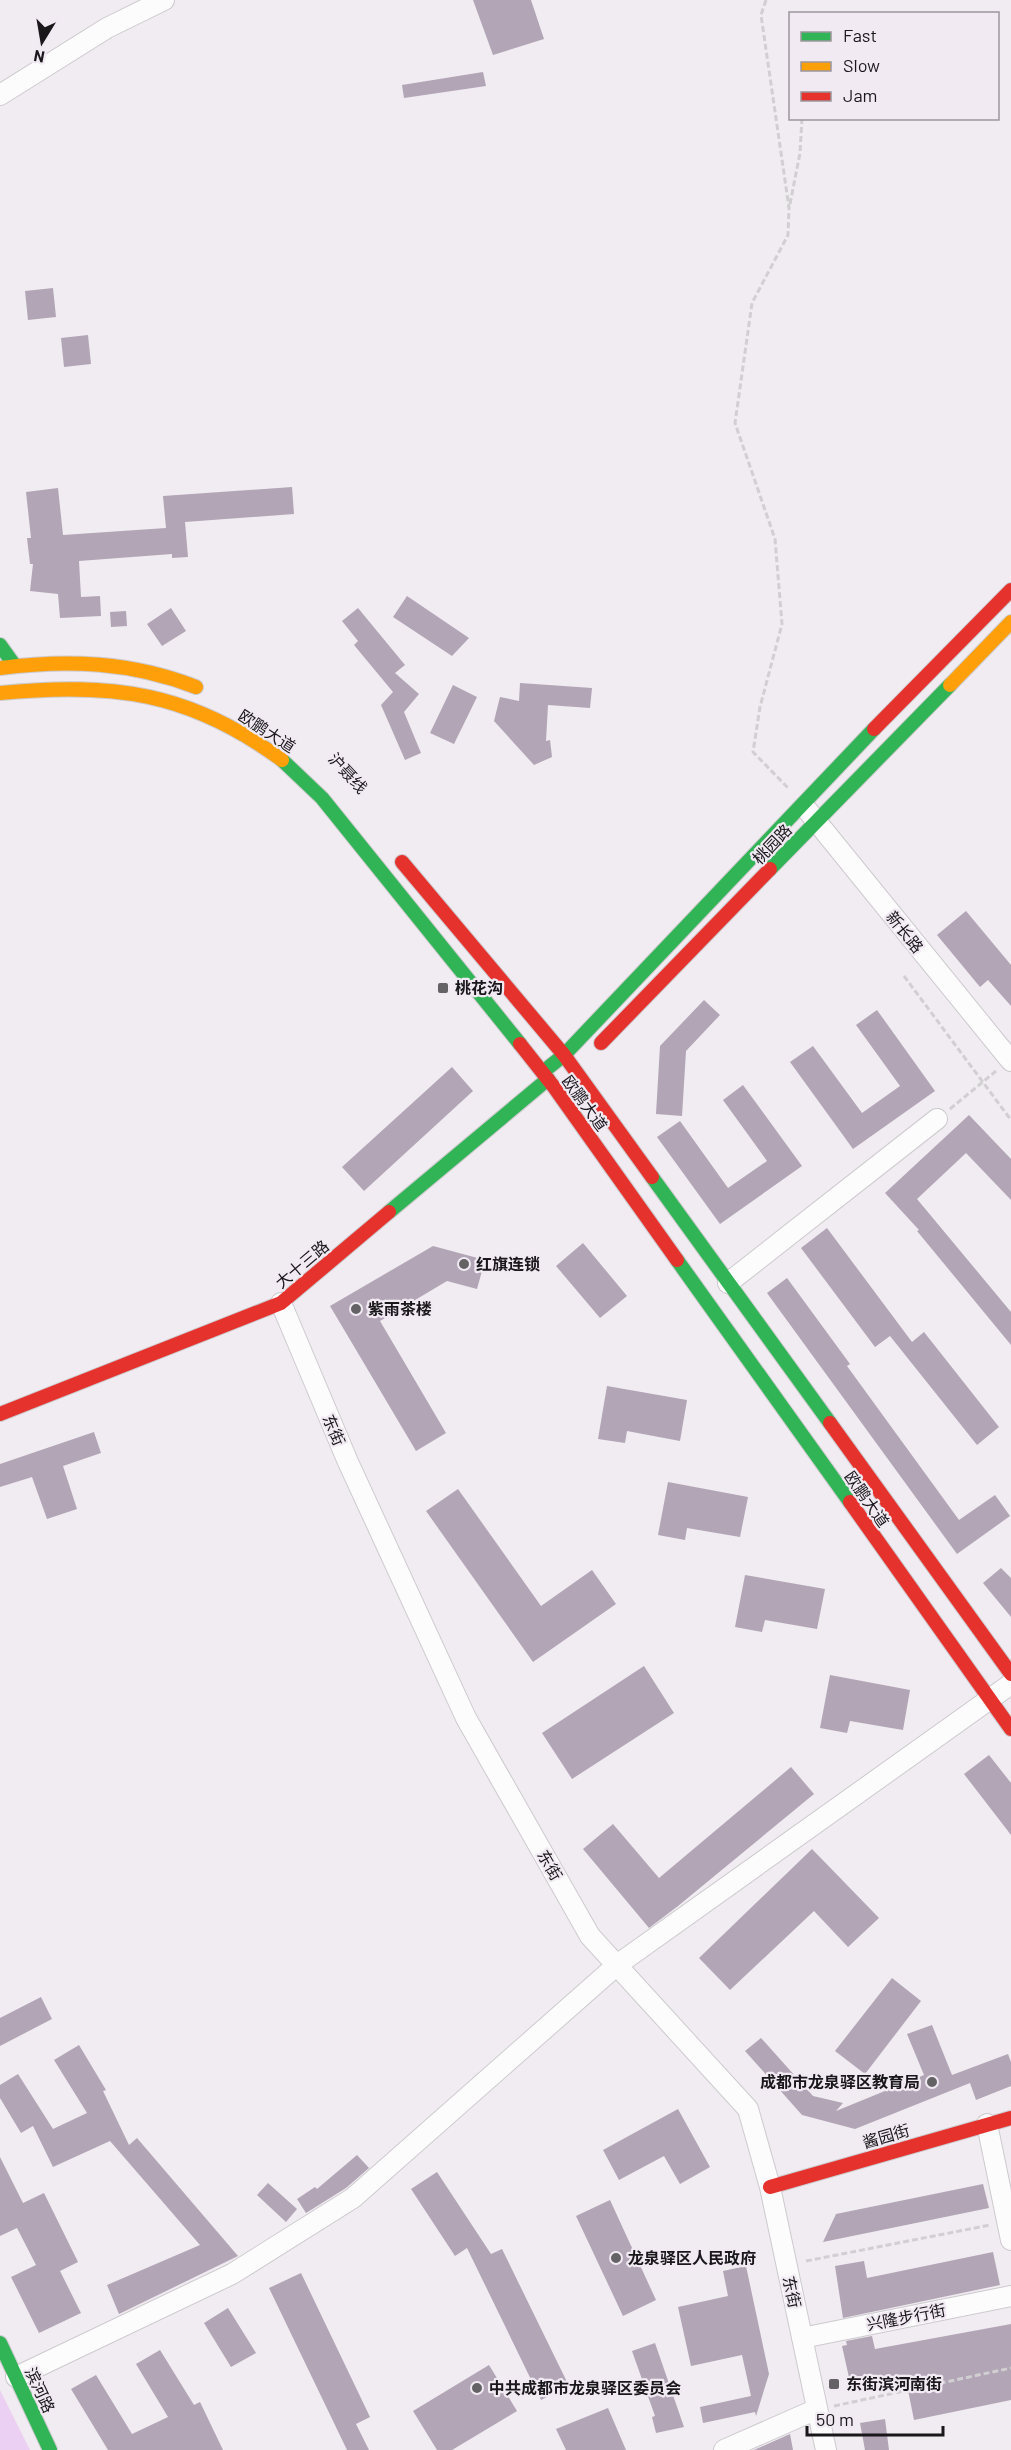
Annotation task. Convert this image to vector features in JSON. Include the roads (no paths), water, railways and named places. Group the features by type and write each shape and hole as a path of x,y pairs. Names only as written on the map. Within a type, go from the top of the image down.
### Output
{"main road":[{"path":"548,1079 564,1055 802,802 1011,590"},
{"name":"桃园路","path":"548,1079 582,1061 1011,622"},
{"path":"0,645 15,666"},
{"path":"0,668 92,663 139,667 210,693"},
{"name":"欧鹏大道","path":"0,693 71,686 114,688 165,697 226,723 297,770 548,1079 1011,1729"},
{"path":"389,847 564,1055 582,1061"},
{"name":"欧鹏大道","path":"582,1061 728,1283 1011,1674"},
{"name":"大十三路","path":"0,1414 281,1303 548,1079"},
{"name":"酱园街","path":"770,2187 1011,2118"},
{"name":"滨河路","path":"0,2343 51,2450"}],"street":[{"path":"0,95 107,28 164,0"},
{"name":"新长路","path":"802,802 815,823 1011,1061"},
{"path":"728,1283 937,1119"},
{"name":"东街","path":"281,1303 348,1462 466,1718 590,1936 748,2109 770,2187 826,2450"},
{"path":"16,2377 232,2274 353,2198 617,1965 1011,1684"},
{"path":"987,2124 1009,2231"},
{"name":"兴隆步行街","path":"802,2338 1011,2296"},
{"path":"724,2450 817,2409"}],"place":[{"name":"桃花沟","path":"443,988"},
{"name":"红旗连锁","path":"464,1264"},
{"name":"紫雨茶楼","path":"356,1309"},
{"name":"成都市龙泉驿区教育局","path":"932,2082"},
{"name":"龙泉驿区人民政府","path":"616,2258"},
{"name":"东街滨河南街","path":"834,2384"},
{"name":"中共成都市龙泉驿区委员会","path":"477,2388"}]}
